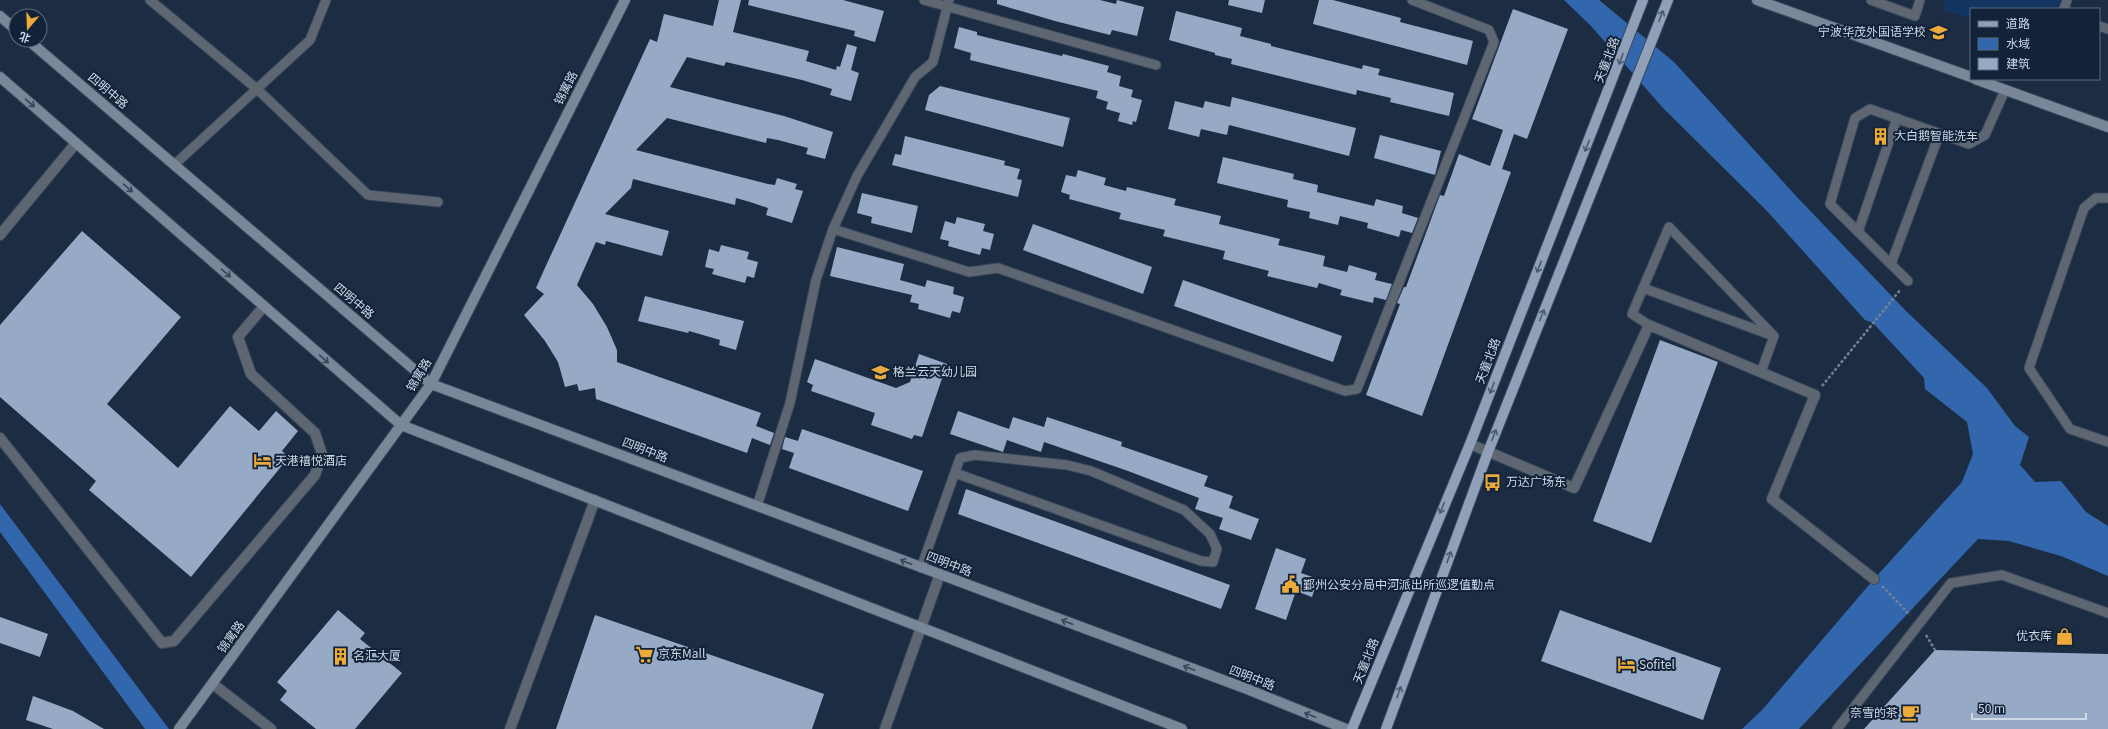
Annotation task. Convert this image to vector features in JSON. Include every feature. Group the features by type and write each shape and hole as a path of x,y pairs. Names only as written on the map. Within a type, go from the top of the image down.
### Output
{"main road":[{"name":"锦寓路","path":"179,729 431,384 625,0"},
{"name":"天童北路","path":"1352,729 1470,444 1602,110 1643,0"},
{"path":"1386,729 1488,452 1668,0"},
{"path":"1757,0 1970,77"},
{"path":"0,16 8,23"},
{"name":"四明中路","path":"37,48 431,384 940,574 1346,729"},
{"path":"0,78 401,425 1182,729"},
{"path":"1978,80 2108,127"}],"street":[{"path":"0,236 76,143"},
{"path":"0,438 162,643 174,641 315,475 322,454 315,433 251,374 238,337 264,306"},
{"path":"1470,444 1574,488 1648,325 1815,395 1772,499 1874,579"},
{"path":"510,729 595,500"},
{"path":"884,729 940,574"},
{"path":"213,684 271,729"}],"lane":[{"path":"150,0 257,89 368,195 438,202"},
{"path":"174,165 310,40 326,0"},
{"path":"924,0 949,3 1156,65"},
{"path":"833,229 969,272 998,268 1345,391 1357,389 1494,42 1489,30 1412,0"},
{"path":"1871,0 1915,16 1920,0"},
{"path":"757,506 790,403 816,280 833,229 857,176 915,77 933,62 949,3"},
{"path":"1908,281 1830,204 1855,118 1870,109 1939,135 1969,144 1985,134 2005,90"},
{"path":"1858,232 1897,118"},
{"path":"1891,264 1939,135"},
{"path":"2108,198 2096,198 2084,208 2030,368 2070,429 2108,442"},
{"path":"1648,325 1632,314 1669,227 1774,336"},
{"path":"1643,288 1774,336"},
{"path":"1761,372 1774,336"},
{"path":"921,568 960,458 975,455 1067,465 1092,471 1184,510 1210,534 1217,549 1213,562 1201,561 955,473"},
{"path":"1837,729 1951,582 2002,575 2108,613"}],"path":[{"path":"1815,395 1908,281"},
{"path":"1874,579 1908,613"}],"shaded area":[{"path":"1945,0 2062,0 2058,8 1970,8 1970,19 1942,9"}],"water":[{"path":"1564,0 1599,0 1674,62 1797,197 1906,311 1987,388 2015,426 2029,437 2020,465 2035,482 2061,481 2086,512 2108,526 2108,576 2061,556 2009,541 1978,539 1799,729 1742,729 1763,709 1874,579 1962,482 1973,454 1967,422 1925,389 1924,378 1873,323 1865,320 1767,211 1663,108 1591,26"},
{"path":"0,504 169,729 145,729 0,532"}],"building":[{"path":"719,0 741,0 733,32 809,51 806,61 836,70 837,66 840,67 847,44 857,47 851,70 859,73 851,101 830,95 832,89 802,80 726,62 724,66 687,57 670,87 784,116 833,132 825,159 806,154 808,148 778,140 767,138 766,143 667,118 636,150 768,184 775,185 777,178 797,184 795,189 803,191 792,223 766,215 768,208 736,198 735,205 633,179 631,188 605,214 669,231 662,256 606,241 605,245 596,242 577,285 593,304 607,327 617,350 617,362 761,413 756,426 774,433 770,445 752,438 747,453 596,399 595,388 579,391 577,384 565,387 558,362 545,341 524,315 544,294 536,288 650,39 657,42 664,14 713,26"},
{"path":"749,0 843,0 884,11 875,42 854,36 855,31 748,5"},
{"path":"997,0 1100,0 1116,4 1117,0 1144,7 1137,36 1112,30 1110,35 997,4"},
{"path":"1229,0 1265,0 1262,13 1228,5"},
{"path":"1319,0 1333,0 1401,18 1400,22 1473,41 1467,65 1313,24"},
{"path":"1513,9 1568,29 1527,139 1514,134 1502,169 1511,172 1422,416 1366,395 1400,304 1397,303 1404,287 1406,287 1440,195 1444,196 1459,154 1490,166 1503,130 1472,119"},
{"path":"1176,11 1242,28 1240,36 1271,44 1271,46 1362,69 1363,65 1380,69 1378,75 1454,93 1449,116 1390,102 1391,98 1357,90 1356,95 1231,64 1232,59 1169,40"},
{"path":"959,27 977,32 977,35 1109,66 1107,72 1121,76 1119,86 1133,90 1131,97 1142,100 1136,122 1133,121 1132,125 1118,121 1120,113 1106,109 1108,102 1096,98 1098,91 970,60 971,53 954,48"},
{"path":"940,86 1070,118 1063,147 925,110 929,95"},
{"path":"1232,97 1356,128 1349,156 1229,125 1227,135 1201,129 1199,137 1168,129 1175,101 1203,108 1205,101 1230,107"},
{"path":"1380,135 1441,151 1435,175 1374,158"},
{"path":"905,136 1005,161 1004,165 1020,169 1017,179 1022,180 1018,197 892,165 895,154 901,155"},
{"path":"1223,157 1294,174 1293,179 1318,185 1317,192 1374,206 1376,199 1403,206 1402,213 1418,218 1412,233 1401,230 1399,237 1367,228 1368,223 1340,216 1338,225 1309,218 1310,212 1287,207 1288,200 1217,183"},
{"path":"1078,170 1106,178 1104,185 1126,191 1127,187 1176,199 1174,205 1221,216 1219,224 1280,239 1278,245 1325,256 1323,266 1347,272 1349,265 1377,273 1375,280 1392,284 1386,300 1374,297 1373,303 1340,295 1342,290 1319,283 1317,288 1267,276 1269,271 1223,259 1225,251 1163,236 1165,230 1119,219 1121,213 1069,199 1070,195 1061,192 1066,175 1076,177"},
{"path":"862,193 918,206 912,233 871,223 872,217 857,213"},
{"path":"957,217 985,224 983,231 994,234 990,250 982,248 980,255 948,246 949,241 940,239 945,221 955,224"},
{"path":"1033,224 1152,267 1143,294 1023,250"},
{"path":"82,231 181,317 107,404 178,468 230,406 259,431 276,411 298,431 282,451 289,457 191,577 89,490 96,481 0,397 0,325"},
{"path":"721,245 749,252 747,259 758,262 754,278 747,276 745,283 712,274 714,269 705,267 709,249 719,252"},
{"path":"837,247 904,264 900,280 925,287 927,280 954,287 953,294 964,297 960,313 952,311 950,318 918,309 919,304 910,302 912,295 830,276"},
{"path":"1183,280 1342,336 1333,362 1174,306"},
{"path":"645,296 744,321 736,350 719,345 720,340 689,331 688,333 638,321"},
{"path":"1660,340 1718,362 1651,543 1593,521"},
{"path":"919,354 947,364 922,437 914,435 912,439 871,425 875,413 811,391 813,385 807,382 815,359 896,388 910,382"},
{"path":"958,411 1009,429 1013,417 1044,427 1047,417 1122,442 1121,446 1208,476 1204,486 1233,496 1229,508 1259,519 1251,540 1219,529 1223,518 1195,509 1199,498 1128,471 1044,442 1041,452 1007,440 1003,452 950,434"},
{"path":"802,429 923,471 908,511 789,468 794,453 782,449 785,437 798,441"},
{"path":"966,489 1230,585 1221,609 958,514"},
{"name":"鄞州公安分局中河派出所巡逻值勤点","path":"1276,548 1306,559 1301,573 1318,579 1312,597 1296,591 1286,620 1255,609"},
{"name":"名汇大厦","path":"338,610 365,633 360,639 402,673 355,729 316,729 280,700 287,691 277,682"},
{"path":"1560,610 1721,668 1703,720 1541,661"},
{"name":"京东Mall","path":"595,615 824,694 812,729 556,729"},
{"path":"0,617 48,634 40,657 0,643"},
{"path":"1935,650 2108,654 2108,729 1864,729"},
{"path":"33,696 73,711 104,729 53,729 26,720"}],"place":[{"name":"宁波华茂外国语学校","path":"1939,32"},
{"name":"大白鹅智能洗车","path":"1881,136"},
{"name":"格兰云天幼儿园","path":"880,372"},
{"name":"天港禧悦酒店","path":"262,461"},
{"name":"万达广场东","path":"1493,482"},
{"name":"鄞州公安分局中河派出所巡逻值勤点","path":"1290,585"},
{"name":"优衣库","path":"2065,636"},
{"name":"京东Mall","path":"645,654"},
{"name":"名汇大厦","path":"340,656"},
{"name":"Sofitel","path":"1626,665"},
{"name":"奈雪的茶","path":"1911,713"}]}
